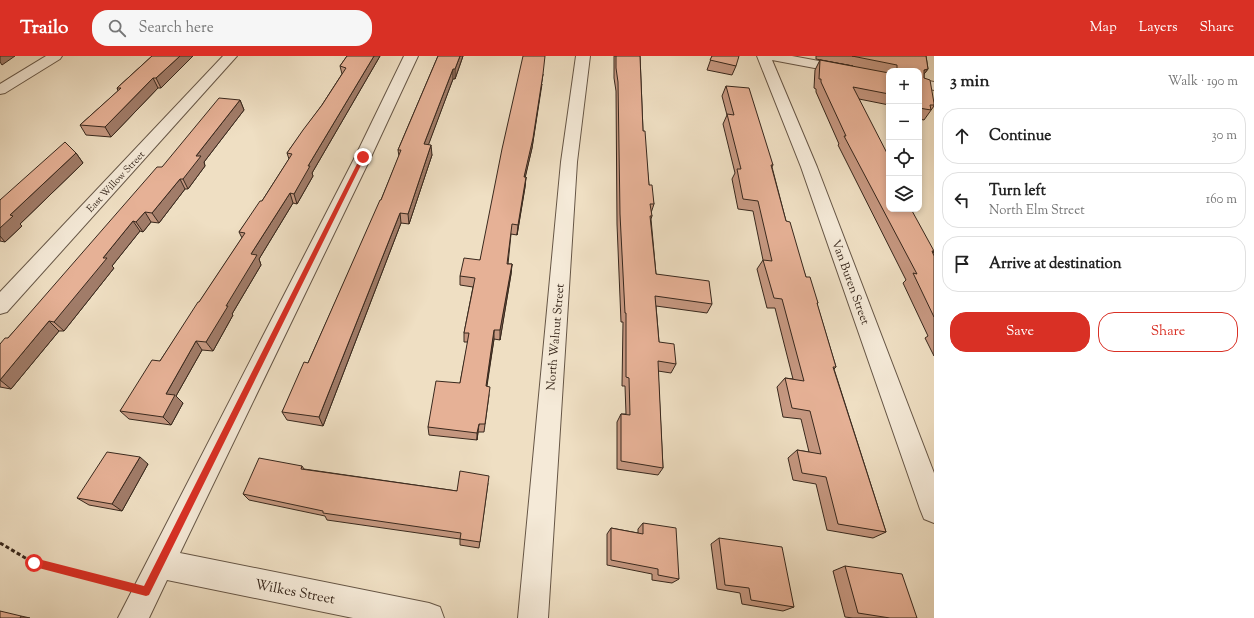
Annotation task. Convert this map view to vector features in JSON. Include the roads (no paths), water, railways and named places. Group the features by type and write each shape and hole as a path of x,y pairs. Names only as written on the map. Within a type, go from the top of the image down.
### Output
{"street":[{"path":"0,90 55,56"},
{"name":"East Willow Street","path":"0,306 230,56"},
{"path":"133,618 359,164 411,56"},
{"name":"North Walnut Street","path":"533,618 569,162 583,56"},
{"name":"Van Buren Street","path":"764,56 812,175 934,509"},
{"path":"772,56 886,77"},
{"path":"922,84 934,86"},
{"name":"Wilkes Street","path":"160,564 429,618"}]}
